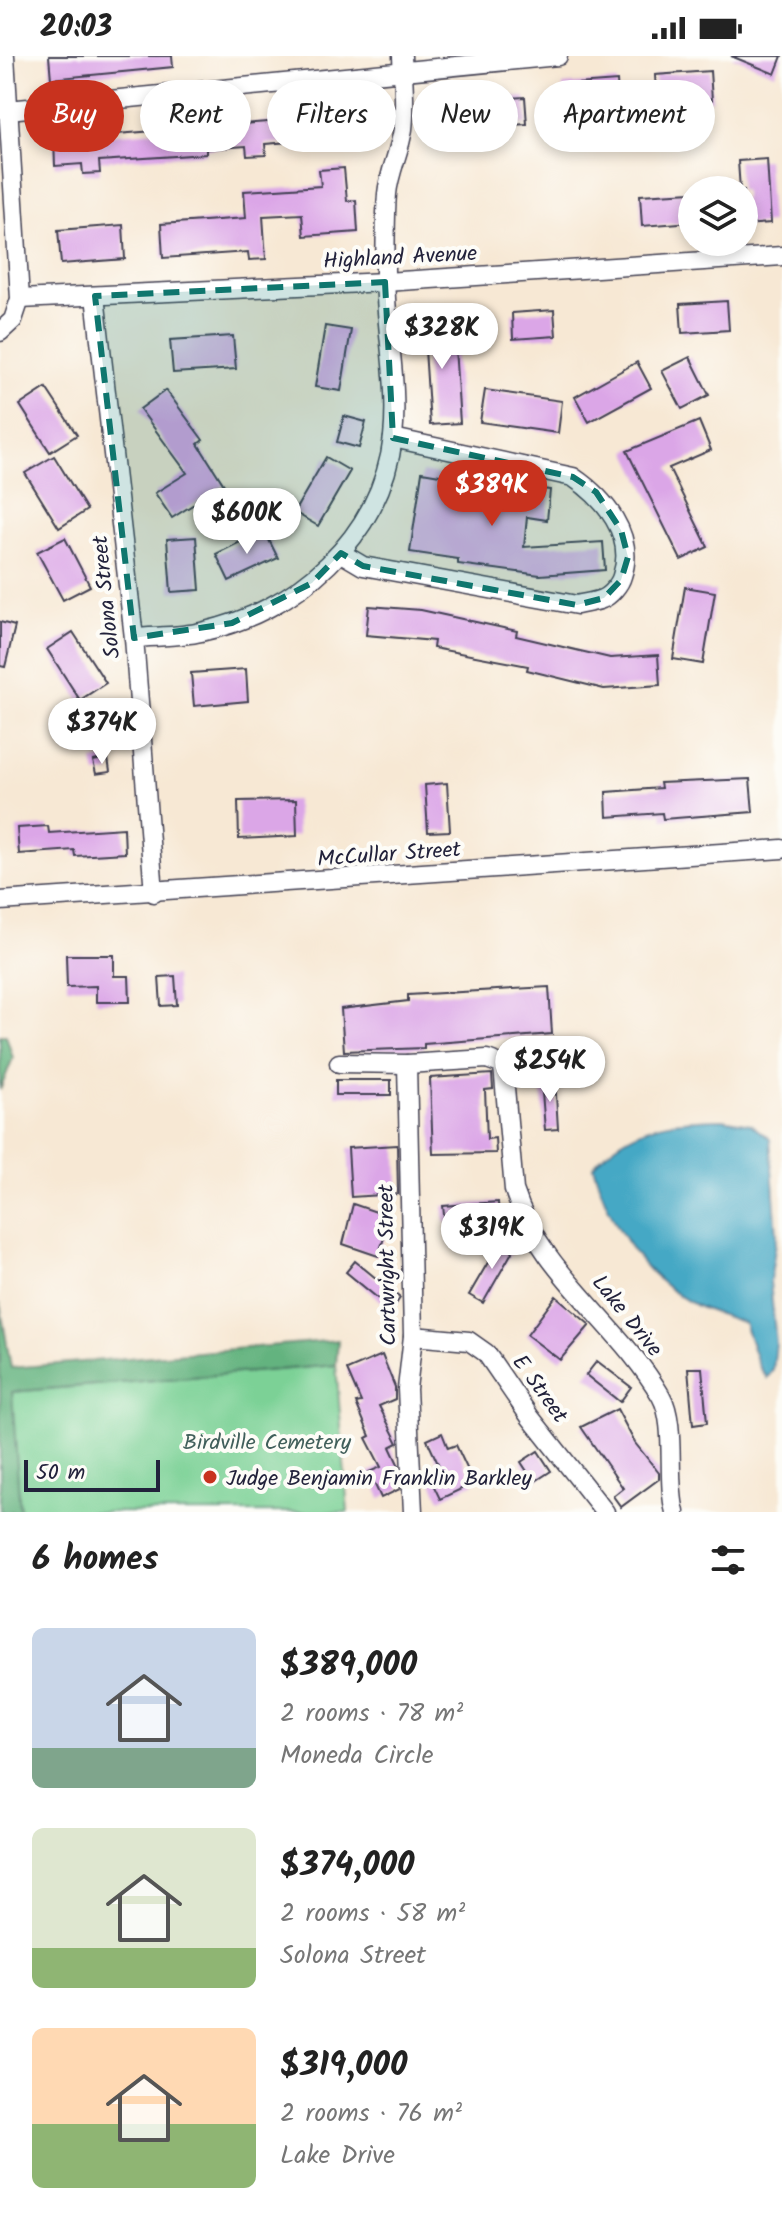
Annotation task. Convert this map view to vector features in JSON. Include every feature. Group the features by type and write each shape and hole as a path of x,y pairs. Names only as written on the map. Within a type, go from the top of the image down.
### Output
{"street":[{"path":"0,332 13,320 20,299 5,56"},
{"path":"8,110 403,65 558,56"},
{"path":"134,638 200,632 232,623 312,583 341,553 364,520 385,474 393,438 394,389 385,282 387,191 403,128 403,65"},
{"name":"Highland Avenue","path":"20,299 385,282 782,256"},
{"name":"Solona Street","path":"95,296 134,638 154,893"},
{"path":"341,553 363,566 577,605 604,598 621,580 628,557 621,530 596,492 573,477 393,438"},
{"name":"McCullar Street","path":"0,901 782,849"},
{"name":"Lake Drive","path":"407,1064 487,1059 503,1065 514,1190 521,1210 544,1251 663,1399 675,1512"},
{"path":"339,1063 407,1064"},
{"name":"Cartwright Street","path":"407,1064 413,1336 407,1389 413,1512"},
{"name":"E Street","path":"413,1336 469,1341 486,1353 530,1417 605,1512"}],"highlighted area":[{"path":"385,282 393,438 573,477 596,492 621,530 628,557 621,580 604,598 577,605 363,566 341,553 312,583 232,623 134,638 95,296"}],"green space":[{"path":"0,1035 6,1035 13,1058 0,1090"},
{"path":"0,1303 11,1368 338,1340 336,1365 12,1392 20,1512 0,1512"},
{"name":"Birdville Cemetery","path":"336,1365 348,1512 20,1512 11,1392"}],"water":[{"path":"723,1119 750,1124 770,1139 777,1236 770,1281 776,1343 773,1370 767,1378 759,1366 744,1323 697,1306 677,1294 630,1247 609,1208 593,1166 622,1141 652,1127"}],"building":[{"path":"49,56 172,56 173,67 51,79"},
{"path":"731,56 782,56 775,74"},
{"path":"710,71 711,80 655,80 655,75"},
{"path":"518,97 525,97 527,124 518,125"},
{"path":"267,122 266,155 247,156 247,152 251,152 251,123"},
{"path":"140,132 140,152 206,154 99,161 100,173 83,174 82,164 55,166 54,152 124,152 124,133"},
{"path":"767,159 771,223 758,224 758,176 739,176 738,161"},
{"path":"344,168 347,201 356,200 358,232 304,236 302,214 263,216 266,259 249,260 248,252 163,258 161,224 246,218 244,191 321,186 319,170"},
{"path":"678,193 678,223 642,226 640,195"},
{"path":"123,225 125,259 61,264 58,230"},
{"path":"727,301 729,330 682,333 680,304"},
{"path":"554,310 556,336 513,339 512,313"},
{"path":"453,317 460,423 430,425 423,319"},
{"path":"325,326 351,330 341,391 315,387"},
{"path":"233,336 236,369 173,373 170,340"},
{"path":"690,357 709,395 682,409 662,371"},
{"path":"637,362 651,388 589,422 575,397"},
{"path":"46,388 77,435 50,452 20,405"},
{"path":"166,390 203,440 198,444 224,485 172,518 155,493 187,473 140,409"},
{"path":"485,390 562,401 558,433 480,422"},
{"path":"344,416 366,422 359,448 337,442"},
{"path":"699,421 711,450 669,468 708,547 681,560 627,451"},
{"path":"54,456 87,510 59,528 25,473"},
{"path":"326,457 350,471 318,526 294,512"},
{"path":"422,472 464,479 464,484 472,485 472,481 550,490 547,520 527,517 524,547 603,542 605,570 540,575 458,564 458,559 410,552"},
{"path":"264,530 278,558 229,581 216,554"},
{"path":"196,537 200,590 171,592 167,539"},
{"path":"65,538 90,586 63,600 37,552"},
{"path":"685,587 715,592 703,664 673,659"},
{"path":"369,606 421,610 517,631 516,636 610,658 658,655 660,685 604,689 527,670 528,666 433,648 434,641 366,635"},
{"path":"0,622 15,626 5,667 0,666"},
{"path":"73,632 106,683 80,700 47,649"},
{"path":"246,669 248,701 194,706 191,673"},
{"path":"108,758 110,772 96,774 93,761"},
{"path":"750,779 753,812 663,819 662,813 607,817 606,792 661,788 660,783"},
{"path":"447,783 450,831 428,832 425,785"},
{"path":"296,800 297,836 239,839 238,801"},
{"path":"48,826 49,833 124,828 125,853 75,856 74,850 19,854 17,828"},
{"path":"66,955 114,955 114,976 129,976 130,1002 96,1002 96,986 67,987"},
{"path":"175,976 177,1005 161,1006 159,977"},
{"path":"549,987 552,1034 424,1044 424,1048 344,1051 341,1009 408,1001 408,995"},
{"path":"492,1074 493,1089 485,1090 487,1139 495,1138 496,1153 433,1154 430,1078"},
{"path":"555,1078 558,1129 545,1130 541,1079"},
{"path":"336,1080 391,1080 391,1095 336,1095"},
{"path":"397,1145 398,1194 351,1197 348,1148"},
{"path":"498,1202 499,1219 445,1223 443,1206"},
{"path":"353,1204 391,1217 378,1256 343,1244"},
{"path":"501,1240 515,1247 483,1303 469,1295"},
{"path":"355,1261 400,1298 392,1310 346,1272"},
{"path":"556,1296 590,1325 560,1360 527,1335"},
{"path":"382,1355 395,1387 395,1399 379,1406 398,1443 390,1447 399,1466 400,1489 381,1498 369,1472 381,1467 366,1438 370,1436 356,1403 361,1402 347,1370"},
{"path":"597,1361 631,1387 620,1402 586,1375"},
{"path":"688,1368 702,1368 707,1423 693,1425"},
{"path":"617,1409 635,1443 659,1473 659,1479 621,1507 613,1496 623,1488 581,1427"},
{"path":"442,1433 448,1448 456,1445 474,1483 440,1499 429,1476 441,1470 427,1440"},
{"path":"538,1451 551,1471 534,1482 521,1462"}],"place":[{"name":"Judge Benjamin Franklin Barkley","path":"210,1477"}]}
